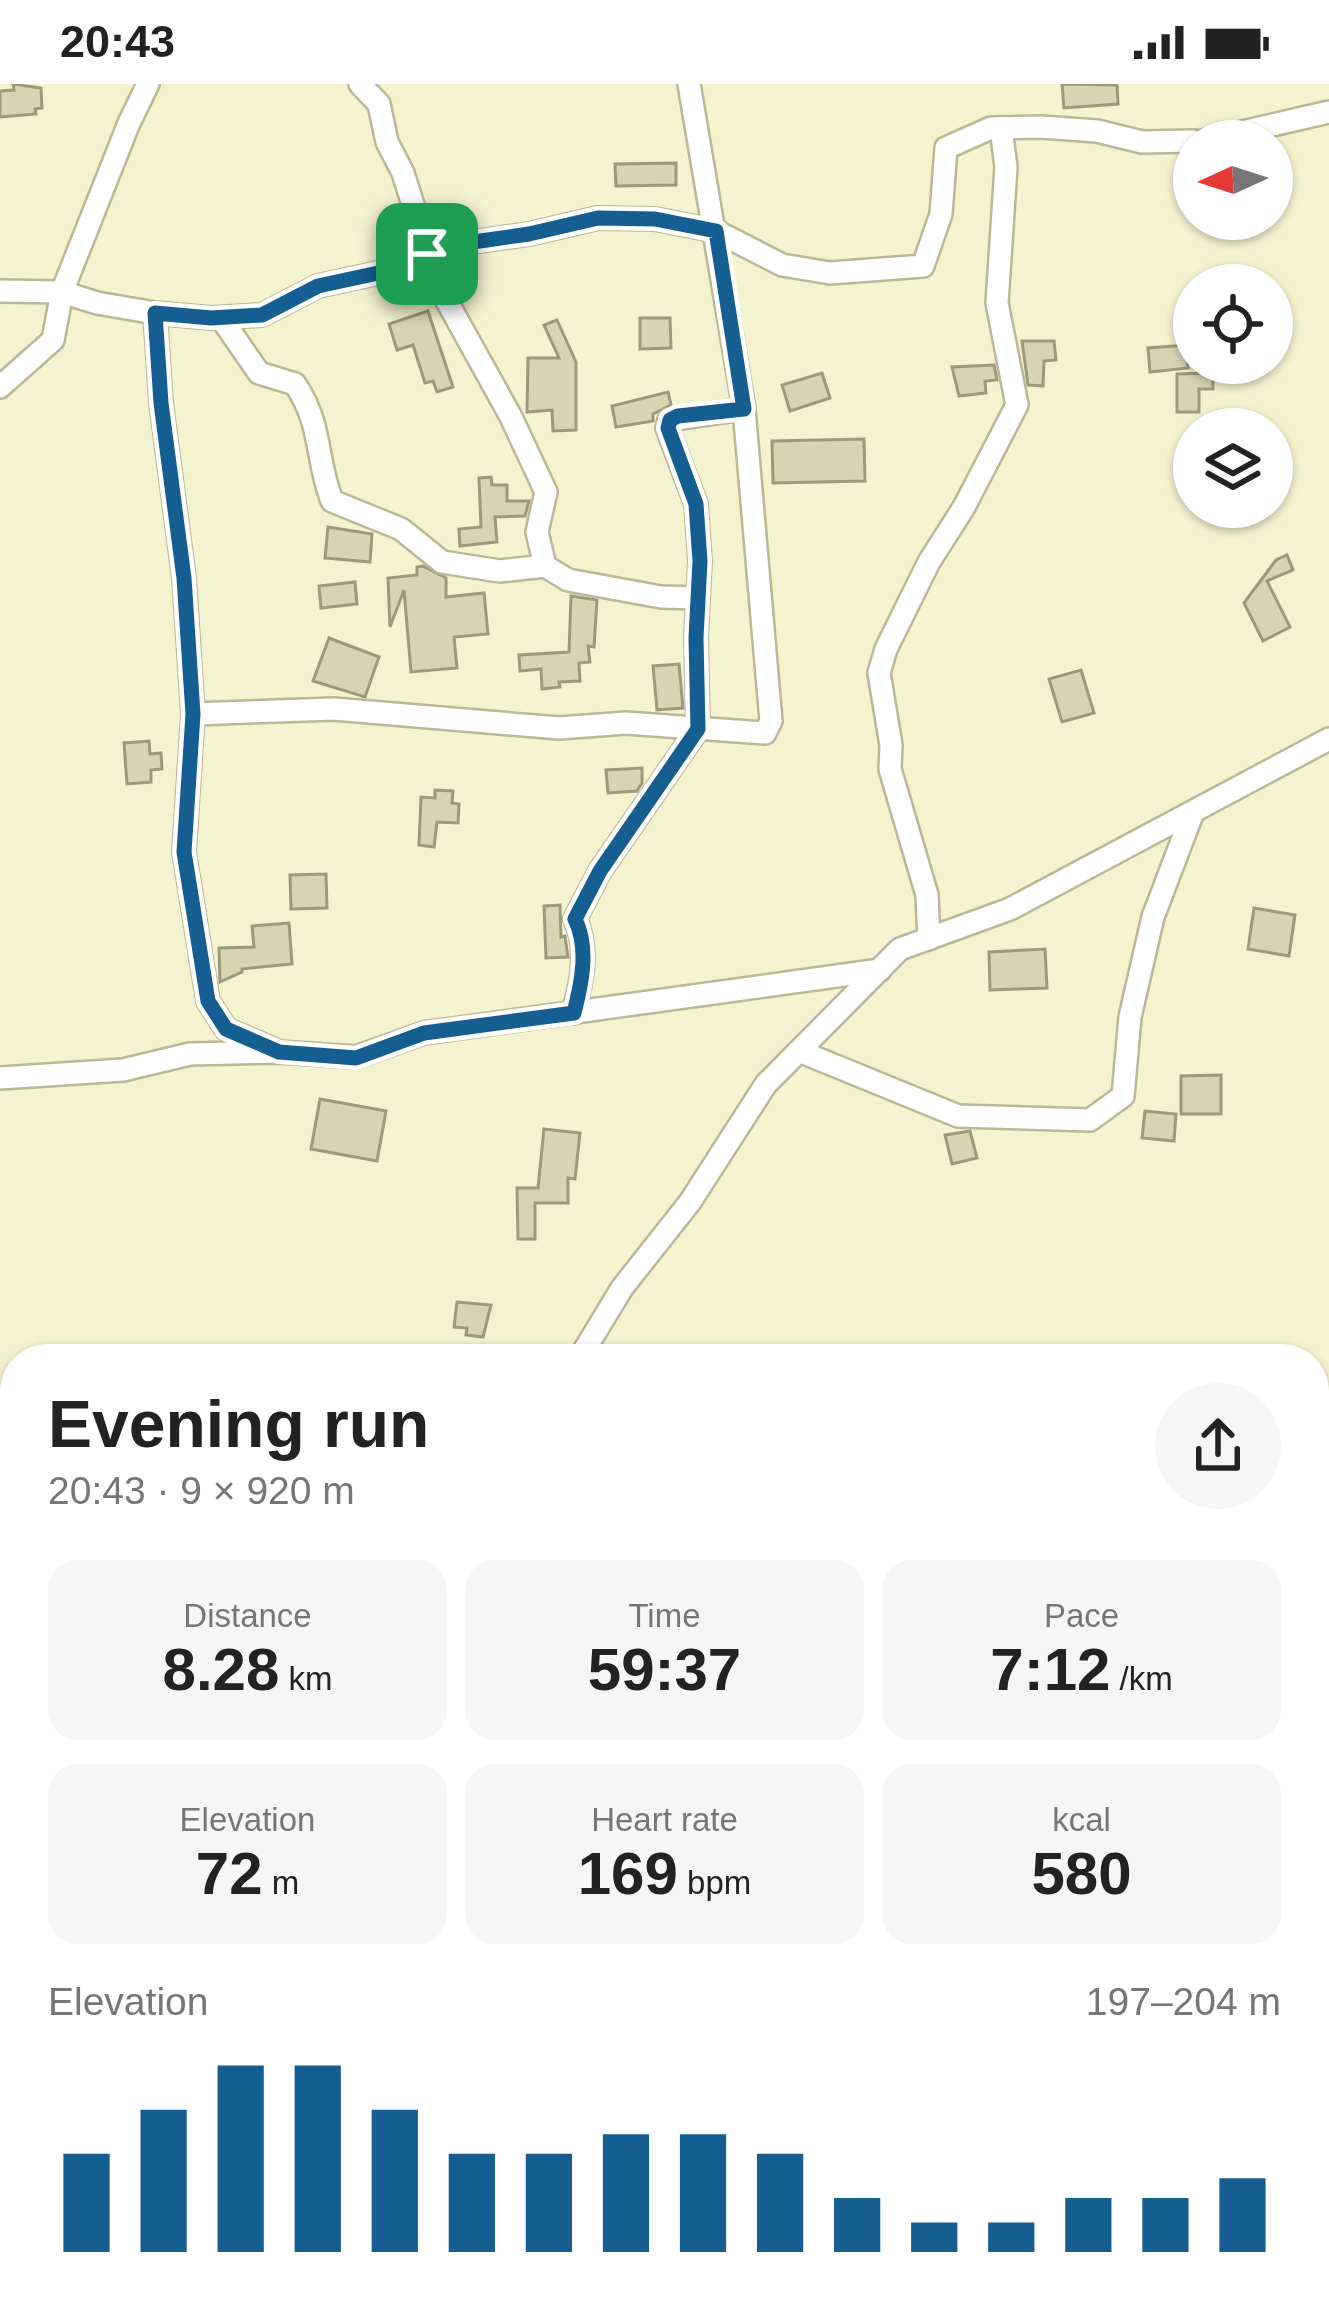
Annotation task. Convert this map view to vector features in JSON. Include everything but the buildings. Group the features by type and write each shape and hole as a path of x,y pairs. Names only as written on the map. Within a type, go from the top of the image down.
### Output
{"street":[{"path":"0,387 53,340 62,292 148,84"},
{"path":"360,84 380,104 387,142 404,173 439,287 511,417 546,492 537,532 545,566"},
{"path":"193,714 334,709 559,728 626,723 765,733 771,722 744,409 689,84"},
{"path":"1293,120 1329,112"},
{"path":"0,291 62,292 155,313 221,318 262,315 318,286 392,270 445,246 598,218 655,219 716,231 782,265 830,273 923,266 941,214 946,148 991,128 1096,131 1142,142 1173,141"},
{"path":"929,939 927,896 890,769 891,745 879,673 929,562 964,507 1016,405 997,304 1006,166 1001,128"},
{"path":"155,313 161,403 184,578 193,714 184,852 208,1001 226,1029 279,1052"},
{"path":"221,318 259,373 295,383 311,409 321,473 332,501 401,529 442,562 500,571 545,566 568,580 661,597 698,598"},
{"path":"574,1013 582,983 584,937 575,919 600,871 698,729 696,504 668,428 670,420 744,409"},
{"path":"588,1344 622,1288 689,1202 766,1084 900,950 1010,909 1329,739"},
{"path":"800,1051 958,1116 1090,1120 1124,1096 1130,1017 1153,917 1193,812"},
{"path":"0,1078 122,1070 190,1054 279,1052 356,1058 424,1033 880,970"}],"route":[{"path":"598,218 655,219 716,231 744,409 678,416 668,428 696,504 698,729 600,871 575,919 584,937 582,983 574,1013 424,1033 356,1058 279,1052 226,1029 208,1001 184,852 193,714 184,578 161,403 155,313 211,318 262,315 318,286 392,270 427,254 445,246 598,218"}]}
